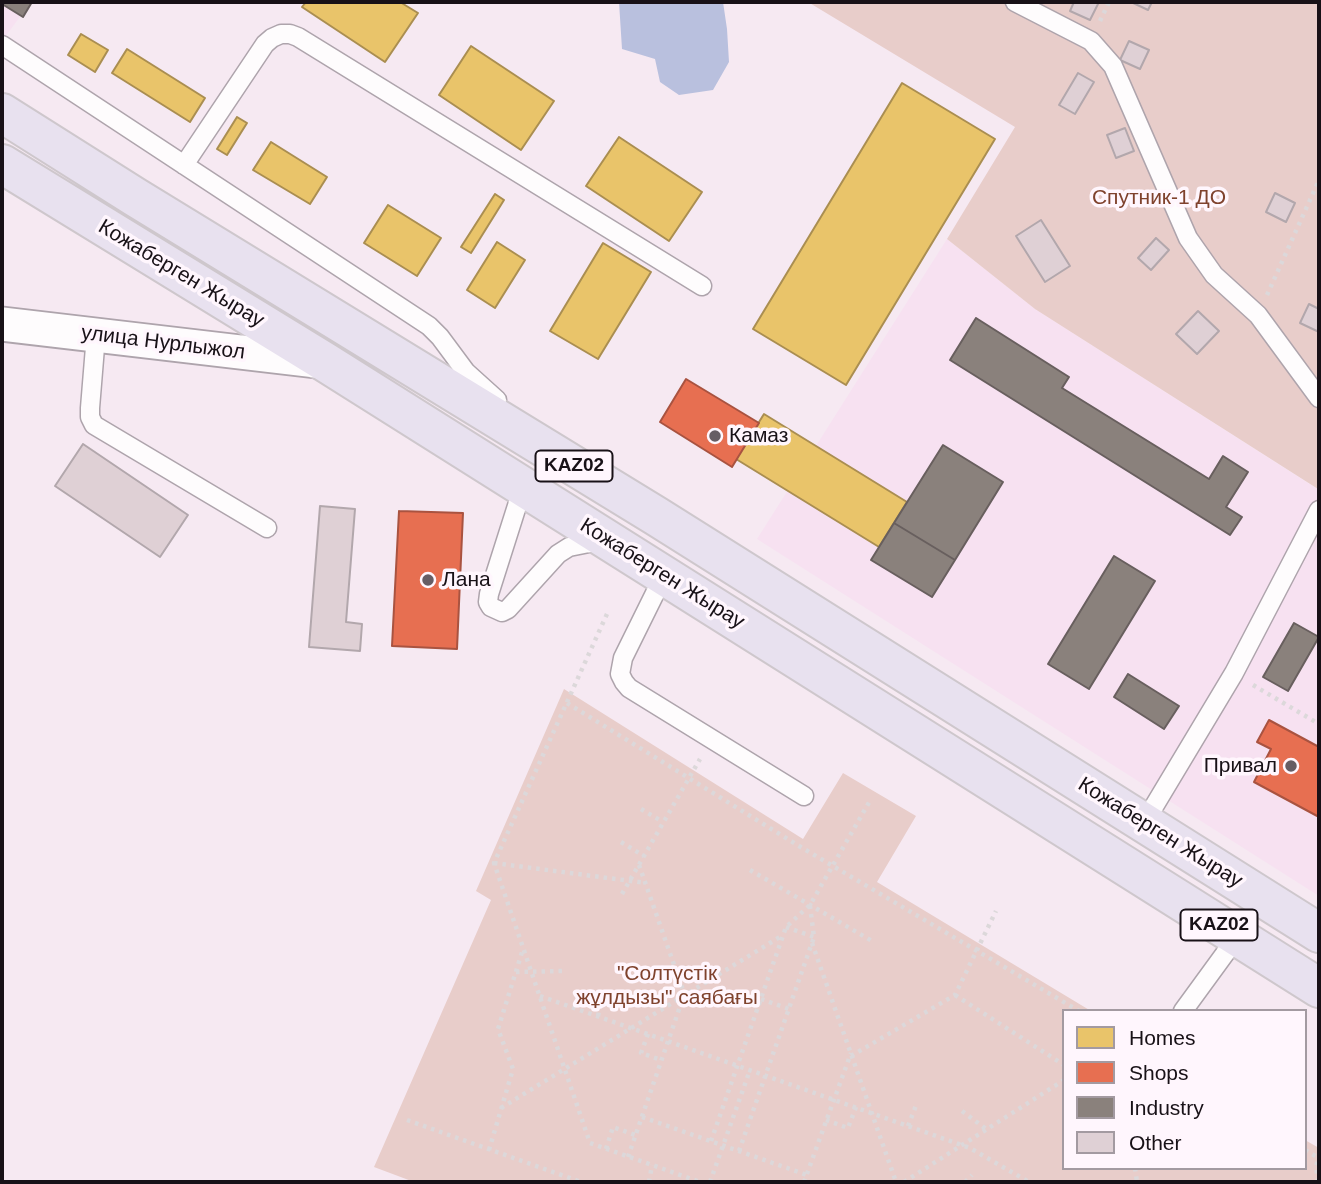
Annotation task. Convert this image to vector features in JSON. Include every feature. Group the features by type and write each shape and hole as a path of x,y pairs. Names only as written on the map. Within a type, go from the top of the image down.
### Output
{"highway":[{"name":"Кожаберген Жырау","path":"2,113 616,491 1319,933"},
{"name":"Кожаберген Жырау","path":"2,164 325,362 1319,988"}],"street":[{"name":"улица Нурлыжол","path":"2,324 325,362"}],"lane":[{"path":"1015,2 1091,41 1113,65 1188,238 1214,275 1258,315 1319,398"},
{"path":"184,165 265,44 281,34 290,33 702,286"},
{"path":"2,45 429,326 466,372 497,400 616,491"},
{"path":"96,335 90,408 94,425 267,528"},
{"path":"406,363 425,366 437,359 442,348 440,337"},
{"path":"523,487 488,598 489,605 496,611 508,609 558,554 569,547 589,542 616,545"},
{"path":"1144,823 1234,673 1319,510"},
{"path":"664,575 623,658 620,674 624,682 629,688 804,796"},
{"path":"1184,1009 1237,937"}],"path":[{"path":"1258,315 1319,180"},
{"path":"607,614 494,863 590,1143 700,1182"},
{"path":"1234,673 1319,724"},
{"path":"567,703 832,865 1076,1009"},
{"path":"622,894 711,738"},
{"path":"711,1141 786,927 810,905 871,799"},
{"path":"641,809 663,822"},
{"path":"621,842 644,856"},
{"path":"494,863 646,883"},
{"path":"628,1157 684,996 639,865"},
{"path":"750,870 872,942"},
{"path":"810,905 813,939 896,1182"},
{"path":"804,1182 851,1055 955,995 996,911"},
{"path":"786,927 813,939"},
{"path":"501,1108 783,935"},
{"path":"739,1151 813,939"},
{"path":"489,1150 513,1069 498,1028 524,948"},
{"path":"516,972 563,971"},
{"path":"598,1016 603,991"},
{"path":"955,995 1062,1064"},
{"path":"540,996 970,1148 1029,1182"},
{"path":"761,999 789,1009"},
{"path":"648,1034 641,1053 662,1060"},
{"path":"710,1182 750,1070"},
{"path":"904,1182 1062,1081"},
{"path":"908,1126 917,1103"},
{"path":"826,1120 848,1128 856,1107"},
{"path":"962,1111 986,1129"},
{"path":"642,1117 807,1175"},
{"path":"407,1120 581,1182"},
{"path":"606,1149 613,1128 635,1135"},
{"path":"1318,1182 1316,1166 1319,1158"},
{"path":"649,1182 652,1165"},
{"path":"965,1182 972,1175"}],"shaded area":[{"path":"2,2 31,2 2,41"},
{"path":"947,239 1035,309 1319,490 1319,896 757,539"}],"green space":[{"name":"Спутник-1 ДО","path":"808,2 1319,2 1318,489 1035,309 947,239 1015,127"},
{"name":"\"Солтүстік жұлдызы\" саябағы","path":"564,689 803,839 843,773 916,816 877,882 1088,1009 1062,1009 1062,1170 1307,1170 1307,1141 1319,1148 1319,1182 414,1182 374,1167 491,900 476,891"}],"water":[{"path":"619,2 723,2 729,62 713,90 679,95 660,82 655,59 622,49"}],"building: Homes":[{"path":"306,2 400,2 418,13 385,62 302,7"},
{"path":"81,34 108,50 95,72 68,55"},
{"path":"471,46 554,101 521,150 439,95"},
{"path":"127,49 205,98 190,122 112,73"},
{"path":"902,83 995,139 846,385 753,329"},
{"path":"237,117 247,123 227,155 217,149"},
{"path":"619,137 702,192 669,241 586,186"},
{"path":"271,142 327,177 310,204 253,170"},
{"path":"495,194 504,200 471,253 461,247"},
{"path":"388,205 441,238 417,276 364,243"},
{"path":"497,242 525,260 495,308 467,290"},
{"path":"603,243 651,272 598,359 550,331"},
{"path":"764,414 907,502 879,547 736,459"}],"building: Shops":[{"path":"686,379 759,423 732,467 660,422"},
{"name":"Лана","path":"399,511 463,513 457,649 392,646"},
{"name":"Привал","path":"1269,720 1319,747 1319,817 1254,782 1271,749 1257,742"}],"building: Industry":[{"path":"2,2 32,2 23,17"},
{"path":"976,318 1069,377 1062,388 1209,479 1223,456 1248,472 1226,507 1242,517 1230,535 950,360"},
{"path":"943,445 1003,482 955,560 894,523"},
{"path":"894,523 955,560 932,597 871,560"},
{"path":"1114,556 1155,581 1089,689 1048,664"},
{"path":"1294,623 1319,637 1288,691 1263,677"},
{"path":"1128,674 1179,706 1164,729 1114,697"}],"building: Other":[{"path":"1074,2 1099,2 1090,20 1070,11"},
{"path":"1131,2 1152,2 1148,10"},
{"path":"1129,41 1149,50 1140,69 1120,60"},
{"path":"1078,73 1094,82 1075,114 1059,105"},
{"path":"1125,128 1134,151 1116,158 1107,135"},
{"path":"1275,193 1295,203 1286,222 1266,212"},
{"path":"1041,220 1070,266 1045,282 1016,236"},
{"path":"1156,238 1169,250 1151,270 1138,258"},
{"path":"1309,304 1319,309 1319,332 1300,323"},
{"path":"1198,311 1219,331 1197,354 1176,334"},
{"path":"83,444 188,515 160,557 55,486"},
{"path":"320,506 355,509 346,622 362,624 360,651 309,647"}],"place":[{"name":"Камаз","path":"715,436"},
{"name":"Лана","path":"428,580"},
{"name":"Привал","path":"1291,766"}]}
